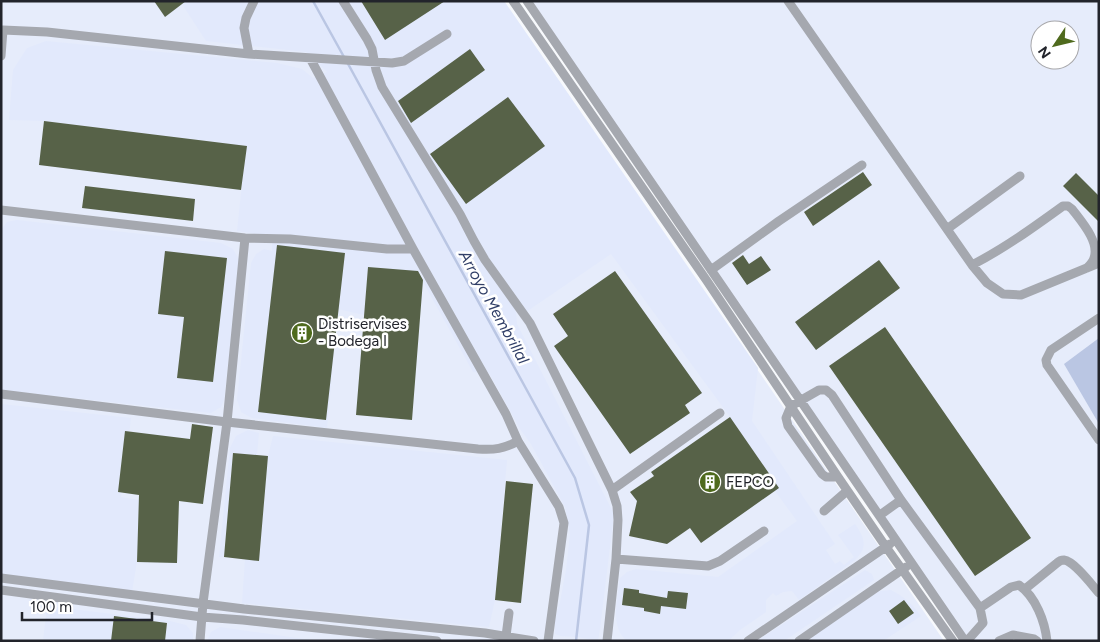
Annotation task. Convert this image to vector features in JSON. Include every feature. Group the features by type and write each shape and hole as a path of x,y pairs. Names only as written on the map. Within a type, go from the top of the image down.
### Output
{"street":[{"path":"249,54 244,28 246,18 254,1"},
{"path":"343,1 372,50 382,87 460,214 478,248 530,323 612,490 617,506 618,520 616,559 607,641"},
{"path":"513,1 707,282 886,547 953,641"},
{"path":"527,1 584,86 801,400 966,641 983,623 980,608 901,500 832,395 826,390 819,390 801,400 791,406 786,418 788,426 822,474 826,477 838,477"},
{"path":"788,1 972,265 987,283 1003,294 1021,295 1099,264"},
{"path":"1,56 2,30 47,32 249,54 392,63 404,61 447,34"},
{"path":"310,58 413,249 506,414 518,441 559,507 564,523 548,641"},
{"path":"576,92 584,86"},
{"path":"711,270 779,221 862,166"},
{"path":"947,229 1020,176"},
{"path":"972,265 1015,241 1063,206 1068,206 1090,232 1094,242 1095,258 1088,268"},
{"path":"1,210 245,238 388,249 413,249"},
{"path":"200,641 202,603 227,422 245,238"},
{"path":"1099,318 1051,350 1046,360 1047,365 1099,440"},
{"path":"1,394 227,422 478,449 494,450 518,441"},
{"path":"612,490 720,413"},
{"path":"824,511 848,491"},
{"path":"880,515 901,500"},
{"path":"616,559 708,566 720,561 764,531"},
{"path":"748,641 897,540"},
{"path":"1025,589 1062,560 1073,564 1099,593"},
{"path":"799,641 913,564"},
{"path":"1,578 244,609 485,633 534,641"},
{"path":"980,608 1011,587 1019,585 1025,589 1034,603 1045,629 1046,641"},
{"path":"1,590 202,617 437,641"},
{"path":"506,636 509,612"},
{"path":"999,641 1013,635 1037,641"}],"shaded area":[{"path":"1,1 504,1 944,641 1,641"},
{"path":"180,1 504,1 758,368 752,421 835,544 826,550 835,564 840,561 844,565 854,557 838,535 855,524 864,543 859,556 799,600 792,591 783,592 776,596 773,593 766,600 766,612 728,641 627,641 621,635 616,620 616,611 620,578 627,572 636,569 718,577 797,521 775,491 779,488 730,417 611,254 526,312 511,301 516,312 517,324 614,514 598,641 555,634 555,618 566,570 570,534 565,507 531,444 520,429 489,373 473,372 423,282 424,272 368,267 364,315 338,309 327,428 252,418 241,412 237,400 251,263 256,254 264,249 272,251 272,236 237,231 246,146 44,121 9,120 13,70 27,48 46,41 277,63 302,69 313,78 327,72 306,52 206,41"},
{"path":"532,1 1099,1 1099,313 1095,315 1099,314 1099,641 966,641"},
{"path":"17,220 221,243 233,249 240,261 224,400 221,407 211,413 1,390 1,230 7,222"},
{"path":"1099,338 1099,424 1064,364"},
{"path":"1,404 131,418 121,497 139,500 137,562 132,592 1,575"},
{"path":"248,430 259,433 257,455 233,453 224,557 219,557 230,448 236,436"},
{"path":"273,436 507,460 495,600 489,627 242,603 245,559 259,560 268,456"},
{"path":"865,570 872,574 874,580 784,641 757,641 859,574"},
{"path":"891,590 908,601 921,616 883,641 810,641 812,635 879,591"},
{"path":"47,606 170,621 186,625 193,633 193,641 43,641"},
{"path":"220,627 318,641 207,641 211,632"}],"building":[{"path":"154,1 186,1 165,17"},
{"path":"361,1 445,1 385,40"},
{"path":"470,49 485,70 411,123 398,101"},
{"path":"508,97 545,146 466,204 430,154"},
{"path":"44,121 247,146 241,190 39,165"},
{"path":"863,172 872,185 813,226 804,212"},
{"path":"1076,173 1099,196 1099,222 1063,186"},
{"path":"85,186 195,199 193,221 82,208"},
{"name":"Distriservises - Bodega I","path":"277,245 345,253 326,420 258,412"},
{"path":"165,251 227,258 213,382 177,378 184,317 158,314"},
{"path":"743,255 749,264 761,256 771,270 747,285 732,263"},
{"path":"879,260 900,288 816,350 795,322"},
{"path":"368,267 418,271 423,280 412,420 356,415"},
{"path":"615,271 702,393 685,405 690,413 630,454 554,346 568,336 553,314"},
{"path":"885,327 1031,538 975,576 829,366"},
{"name":"FEPCO","path":"730,417 779,488 701,543 690,528 667,544 629,536 637,501 630,492 654,476 651,472"},
{"path":"192,424 213,427 203,504 179,501 177,563 137,562 139,495 118,492 125,431 190,439"},
{"path":"233,453 268,456 259,561 224,557"},
{"path":"506,481 533,484 521,603 495,600"},
{"path":"624,588 667,598 668,591 688,593 686,609 661,606 660,614 644,611 644,608 622,605"},
{"path":"904,600 914,613 898,624 889,611"},
{"path":"114,616 167,623 165,641 111,641"}],"waterway":[{"name":"Arroyo Membrillal","path":"313,1 344,57"},
{"name":"Arroyo Membrillal","path":"347,62 575,478 589,525 576,641"}],"place":[{"name":"Distriservises - Bodega I","path":"302,333"},
{"name":"FEPCO","path":"710,482"}]}
